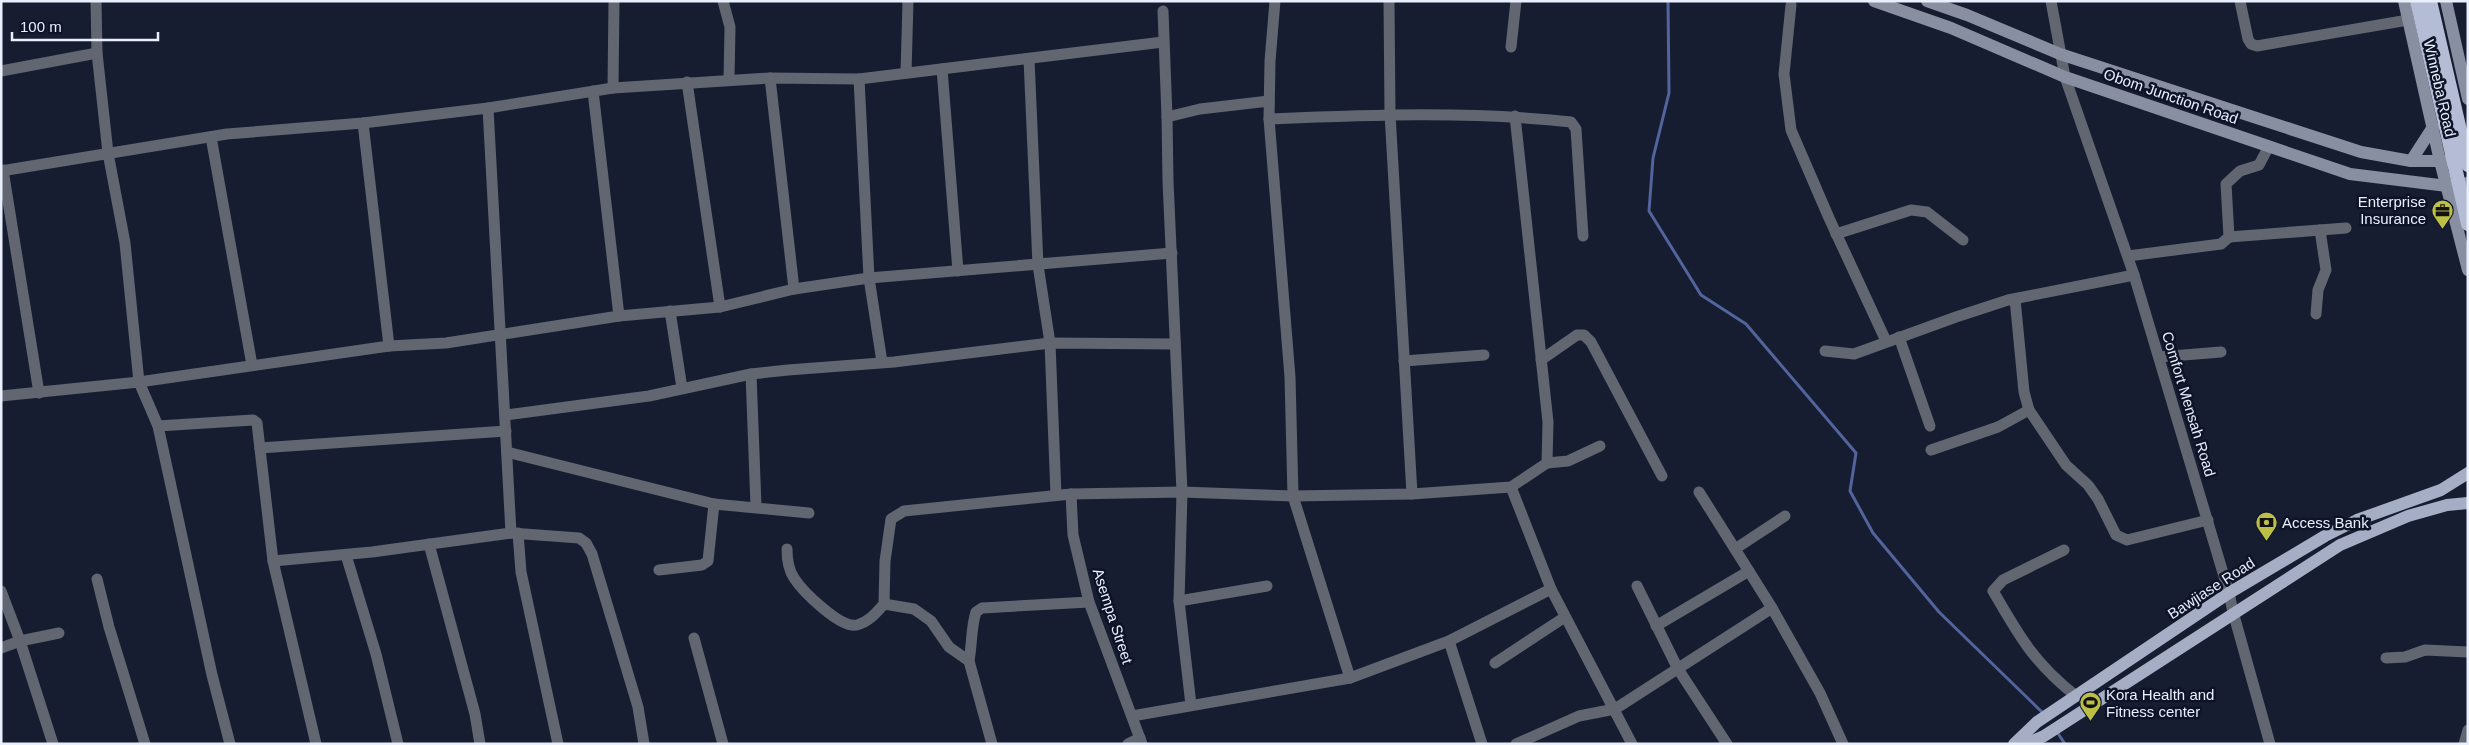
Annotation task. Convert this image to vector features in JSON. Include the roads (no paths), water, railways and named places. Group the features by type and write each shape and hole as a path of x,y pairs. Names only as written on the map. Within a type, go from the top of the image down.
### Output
{"highway":[{"name":"Winneba Road","path":"2417,1 2468,224"},
{"name":"Winneba Road","path":"2430,1 2468,166"}],"main road":[{"name":"Obom Junction Road","path":"1874,1 1950,28 2065,77 2350,174 2447,186 2468,183"},
{"name":"Obom Junction Road","path":"1927,1 1967,15 2060,54 2353,150 2412,161 2468,160"},
{"name":"Winneba Road","path":"2404,1 2440,161 2468,270"},
{"name":"Winneba Road","path":"2446,1 2468,99"},
{"path":"2412,161 2433,127"},
{"name":"Bawjiase Road","path":"2014,744 2037,722 2229,593 2357,520 2441,490 2468,473"},
{"path":"2026,744 2044,736 2063,724 2232,612 2340,544 2408,516 2447,505 2468,503"}],"street":[{"path":"96,1 97,53 108,153 125,242 139,382 158,426 212,675 230,744"},
{"path":"613,88 614,1"},
{"path":"723,1 730,28 729,80"},
{"path":"906,73 908,1"},
{"path":"1275,1 1269,119 1290,377 1293,496 1350,678"},
{"path":"1389,1 1390,114 1412,494"},
{"path":"1511,47 1516,1"},
{"name":"Comfort Mensah Road","path":"2051,1 2065,77 2134,275 2208,520 2270,744"},
{"path":"2240,1 2248,39 2251,44 2257,46 2408,20"},
{"path":"1791,5 1784,74 1791,130 1886,342"},
{"path":"1163,11 1182,492 1179,601 1191,704"},
{"path":"39,393 2,170 211,137 363,123 488,108 613,88 770,78 859,78 1163,42"},
{"path":"1,71 97,53"},
{"path":"1029,59 1038,265 1050,343 1056,495"},
{"path":"942,69 958,271"},
{"path":"770,78 794,289"},
{"path":"859,78 868,278 882,362"},
{"path":"688,82 720,307"},
{"path":"593,91 619,316"},
{"path":"1167,117 1200,109 1269,100"},
{"path":"488,108 507,452 515,533 521,572 558,744"},
{"path":"1269,119 1390,114 1516,116 1571,122 1576,128 1583,236"},
{"path":"1516,116 1548,422 1547,463"},
{"path":"363,123 389,346"},
{"path":"211,137 252,365"},
{"path":"2229,237 2226,184 2240,171 2259,165 2268,146"},
{"path":"1836,234 1911,210 1927,212 1963,240"},
{"path":"2128,256 2221,244 2229,237 2346,228"},
{"path":"2316,314 2318,290 2326,270 2320,230"},
{"path":"1,396 139,382 389,346 446,343 619,316 720,307 794,289 868,278 1172,253"},
{"path":"1825,351 1854,354 1956,316 2015,299 2134,275"},
{"path":"2015,299 2024,392 2029,410 2066,465 2088,485 2098,499 2116,535 2121,539 2127,540 2208,520"},
{"path":"670,311 682,388"},
{"path":"1541,360 1578,335 1584,335 1591,342 1662,476"},
{"path":"1899,337 1930,426"},
{"path":"506,415 649,396 751,374 882,362 1050,343 1175,344"},
{"path":"2159,357 2221,352"},
{"path":"1404,361 1484,355"},
{"path":"751,374 756,506"},
{"path":"1931,450 1998,428 2029,410"},
{"path":"158,426 253,420 258,426 273,561 316,744"},
{"path":"260,448 506,431"},
{"path":"787,549 788,565 793,578 806,594 836,619 848,625 858,625 872,617 884,604 885,560 891,519 904,511 1071,494 1182,492 1293,496 1412,494 1511,487 1547,463 1568,461 1600,446"},
{"path":"507,452 714,504 756,506 810,513"},
{"path":"1511,487 1551,589 1632,744"},
{"path":"1699,492 1772,608 1820,693 1843,744"},
{"name":"Asempa Street","path":"1071,494 1073,535 1089,602 1141,741"},
{"path":"659,570 702,565 708,561 714,504"},
{"path":"1735,549 1785,516"},
{"path":"273,561 346,555 515,533 579,538 586,543 592,554 638,708 644,744"},
{"path":"430,544 475,714 480,744"},
{"path":"2064,550 2003,580 1993,591 2029,652 2047,672 2076,696"},
{"path":"346,555 376,654 398,744"},
{"path":"1656,626 1748,571"},
{"path":"97,579 109,627 145,744"},
{"path":"1179,601 1267,586"},
{"path":"1637,586 1678,669 1726,744"},
{"path":"1132,716 1191,704 1350,678 1449,640 1551,589"},
{"path":"1,591 20,641 52,744"},
{"path":"992,744 969,661 974,636 973,621 976,612 982,608 1089,602"},
{"path":"884,604 914,610 931,621 949,647 969,661"},
{"path":"1516,744 1579,716 1615,709 1772,608"},
{"path":"1495,662 1565,616"},
{"path":"1,648 20,641 59,633"},
{"path":"694,638 723,744"},
{"path":"1449,640 1482,744"},
{"path":"2386,658 2405,657 2425,650 2468,652"},
{"path":"2464,744 2468,730"},
{"path":"1128,744 1141,741"}],"waterway":[{"path":"1668,1 1669,93 1653,158 1649,211 1701,295 1746,324 1856,453 1850,491 1873,533 1939,612 2043,713"},
{"path":"2057,732 2065,744"}],"place":[{"name":"Enterprise Insurance","path":"2442,229"},
{"name":"Access Bank","path":"2266,541"},
{"name":"Kora Health and Fitness center","path":"2090,722"}]}
